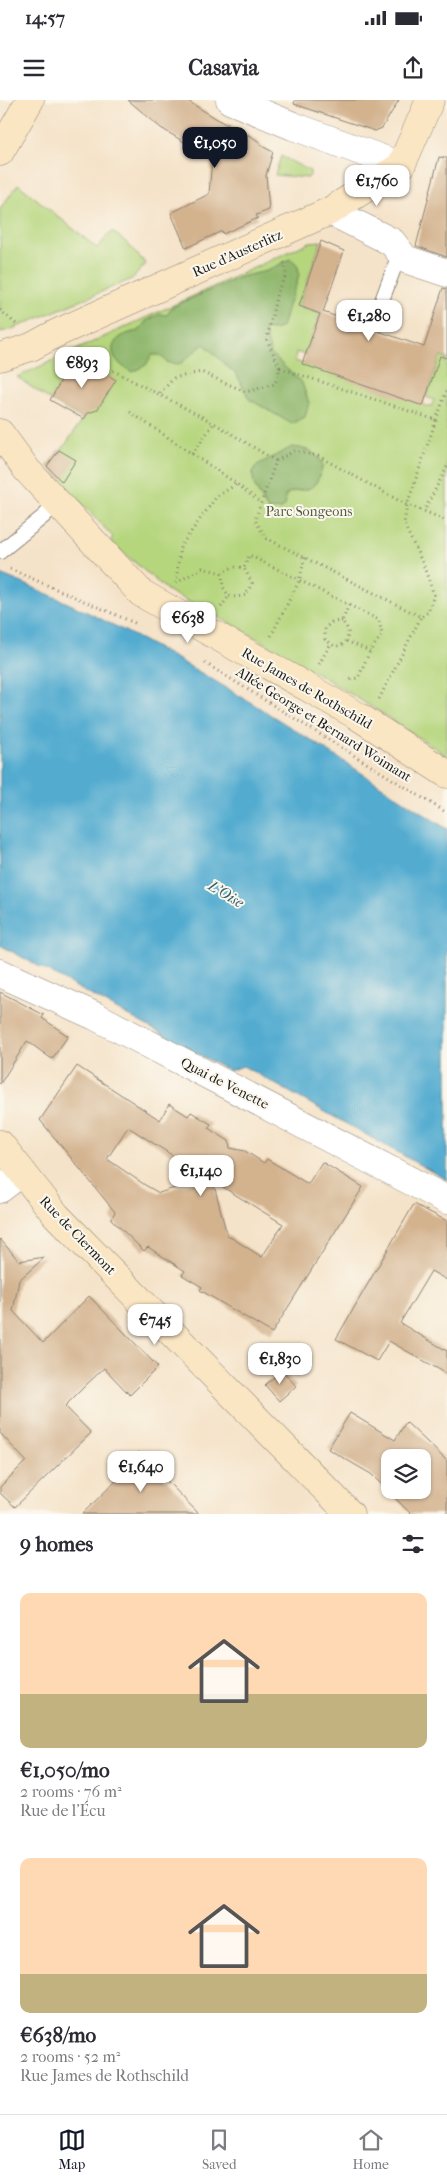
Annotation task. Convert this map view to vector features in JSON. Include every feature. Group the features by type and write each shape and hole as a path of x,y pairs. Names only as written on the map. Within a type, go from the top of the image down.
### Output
{"street":[{"path":"3,147 30,100"},
{"path":"230,100 293,126 402,166 430,100"},
{"name":"Rue d'Austerlitz","path":"0,357 31,347 58,333 330,212 402,166"},
{"path":"330,212 392,242 405,259 447,273"},
{"name":"Rue James de Rothschild","path":"0,433 27,470 141,593 356,715 447,774"},
{"name":"Quai de Venette","path":"0,973 95,1016 447,1200"},
{"name":"Rue de Clermont","path":"0,1144 56,1215 350,1514"},
{"path":"0,1189 22,1172"}],"lane":[{"path":"378,311 400,252"},
{"path":"0,552 57,503"}],"path":[{"path":"160,393 174,378 201,372 246,392 274,384 280,368 267,340 277,292 286,275 284,259"},
{"path":"0,310 18,326"},
{"path":"58,333 67,344 80,348 108,368 160,393 214,423 276,461"},
{"path":"280,368 436,420"},
{"path":"378,701 421,617 428,612 434,595 423,564 404,524 407,505 447,390"},
{"path":"130,412 237,484 261,503"},
{"path":"192,454 214,423"},
{"path":"421,617 266,538 255,520 276,461 294,451 318,456 407,505 447,521"},
{"path":"424,511 447,467"},
{"path":"176,582 180,547 217,496 237,484"},
{"path":"229,596 246,595 252,583 244,568 249,555 379,620 382,634 370,651 358,678 345,680"},
{"path":"272,636 299,581 306,557"},
{"path":"160,604 176,582 202,568 222,573"},
{"path":"222,573 228,568 244,568"},
{"path":"9,569 145,627"},
{"path":"222,573 223,587 229,596"},
{"path":"176,582 183,587"},
{"path":"228,614 219,610 229,596"},
{"path":"342,621 349,604"},
{"path":"342,621 348,628 349,636 341,646 330,645 325,639 325,628 332,622 342,621"},
{"path":"263,632 279,641"},
{"path":"346,641 370,651"},
{"path":"318,665 330,645"},
{"path":"310,660 325,669"},
{"name":"Allée George et Bernard Woimant","path":"204,662 447,813"}],"green space":[{"path":"281,156 310,171 308,178 275,175"},
{"path":"18,184 97,248 112,231 127,243 146,264 132,279 10,330 0,332 0,209"},
{"name":"Parc Songeons","path":"321,241 299,306 320,314 305,355 296,352 295,361 429,407 432,406 434,400 426,397 440,356 447,358 447,756 310,669 204,609 168,591 110,541 113,537 47,466 59,450 61,451 83,419 50,400 17,377 310,242"},
{"path":"290,259 296,263 299,274 282,327 274,330 264,329 271,354 302,383 309,403 305,417 292,424 249,399 236,373 204,344 180,364 168,363 160,355 152,355 146,365 133,372 121,365 115,357 113,346 116,341 126,334 139,331 146,321 160,314 167,315 171,308 240,277 267,271"},
{"path":"292,447 308,450 317,457 322,465 320,475 316,482 308,489 294,491 285,496 286,504 282,509 268,510 255,487 252,473 257,465"}],"water":[{"name":"L'Oise","path":"0,574 60,599 118,627 174,658 285,724 447,829 447,1180 243,1066 229,1071 0,945"}],"building":[{"path":"128,100 186,100 227,125 228,123 252,137 261,143 260,145 273,152 266,175 269,210 256,215 258,218 223,234 222,231 186,248 171,213 209,194 212,159 161,128"},
{"path":"295,100 399,100 382,128 375,131 294,104"},
{"path":"439,157 447,158 447,257 416,246"},
{"path":"321,241 344,251 323,312 424,347 443,288 447,289 447,358 440,356 423,406 302,364 320,314 299,306"},
{"path":"75,356 116,380 97,410 88,413 84,419 50,400"},
{"path":"59,450 76,460 62,482 47,466"},
{"path":"0,992 44,1015 42,1018 68,1036 52,1059 27,1041 0,1084"},
{"path":"77,1066 160,1120 169,1104 188,1116 191,1112 211,1124 208,1128 229,1141 230,1148 245,1151 264,1163 267,1159 308,1184 322,1162 363,1187 272,1333 200,1290 202,1287 182,1275 185,1271 148,1247 144,1251 111,1219 115,1212 40,1120","holes":["128,1127 203,1175 207,1178 159,1193 145,1185 107,1159","213,1181 283,1224 262,1257 227,1235"]},
{"path":"414,1204 447,1221 447,1280 431,1271 400,1323 447,1351 447,1374 389,1341 377,1361 336,1339"},
{"path":"0,1239 19,1261 45,1257 19,1280 13,1311 43,1343 89,1296 158,1367 130,1395 104,1368 86,1385 65,1406 91,1433 15,1507 0,1493 0,1487 26,1461 0,1433"},
{"path":"282,1370 296,1386 279,1401 265,1385"},
{"path":"350,1413 395,1440 406,1422 447,1461 447,1514 411,1514 396,1499 431,1499 431,1449 381,1449 381,1484 371,1474 328,1449"},
{"path":"139,1452 199,1514 82,1514 121,1476 118,1473"}]}
